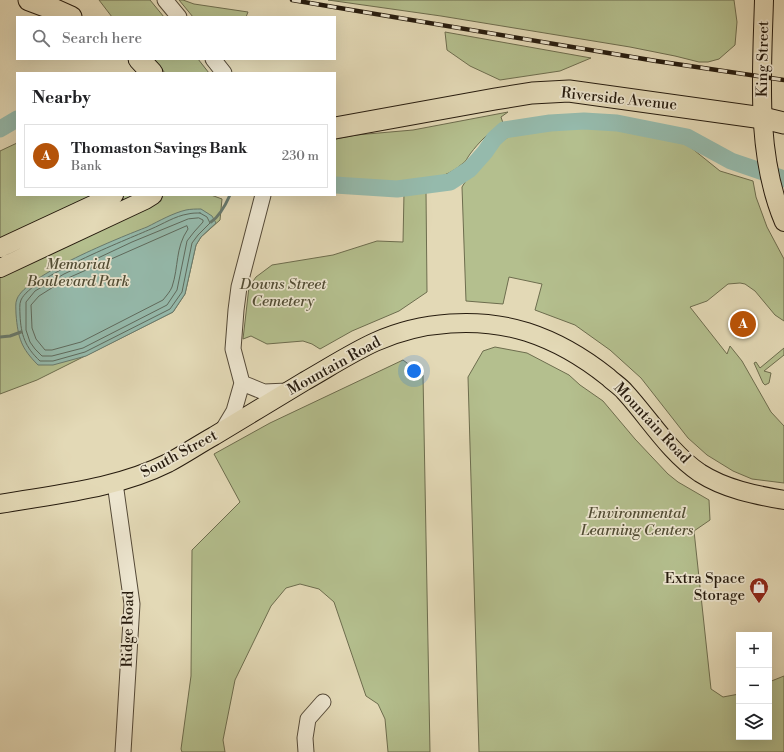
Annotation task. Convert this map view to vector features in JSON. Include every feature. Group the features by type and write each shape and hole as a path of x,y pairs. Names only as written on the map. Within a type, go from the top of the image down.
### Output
{"highway":[{"path":"29,0 69,16"},
{"path":"140,60 151,72"},
{"name":"Riverside Avenue","path":"336,128 532,93 569,91 763,118 784,123"}],"main road":[{"name":"King Street","path":"764,0 762,63 763,118 766,156 772,191 784,222"},
{"path":"0,248 112,196"},
{"path":"0,268 151,196"},
{"name":"Mountain Road","path":"258,409 351,354 398,333 426,327 465,323 500,326 525,332 558,343 591,363 623,390 673,450 700,472 721,483 751,495 784,500"},
{"name":"South Street","path":"0,504 115,483 137,476 168,463 258,409"}],"street":[{"path":"165,0 178,16"},
{"path":"214,60 223,72"},
{"path":"222,430 234,411 242,383 233,349 236,310 239,287 263,197"},
{"path":"242,383 264,392 288,391"},
{"name":"Ridge Road","path":"115,483 132,604 124,752"},
{"path":"306,752 305,738 308,719 323,702"}],"green space":[{"path":"99,0 150,0 163,16 111,16"},
{"path":"179,0 194,4 248,12 246,16 192,16"},
{"path":"328,0 734,0 737,22 735,45 719,59 708,62 699,62 630,47 441,16"},
{"path":"445,32 591,58 560,71 500,80 470,66 447,50"},
{"path":"155,60 199,60 208,72 164,72"},
{"path":"508,112 501,117 503,123 481,141 465,162 449,173 434,179 418,182 384,183 336,178 336,139 356,135 413,130"},
{"path":"554,127 617,129 684,142 720,171 753,181 756,197 767,227 784,259 784,321 775,315 755,291 745,284 740,283 728,284 707,301 690,307 727,354 730,346 742,361 771,412 784,426 784,483 752,479 733,471 707,455 688,438 641,378 610,350 575,325 535,310 542,284 509,277 503,304 466,301 462,187 467,179 482,165 502,141 515,133"},
{"name":"Memorial Boulevard Park","path":"16,143 16,196 214,196 222,199 220,220 201,237 196,245 185,294 173,312 37,380 0,394 0,151"},
{"name":"Downs Street Cemetery","path":"426,191 427,292 399,311 352,331 320,349 303,341 267,344 251,336 243,339 249,287 256,277 272,265 333,255 377,241 403,242 404,193"},
{"name":"Environmental Learning Centers","path":"495,347 527,353 569,375 580,385 603,401 635,439 668,474 678,482 709,500 710,520 694,531 711,689 723,697 736,695 736,740 772,740 772,681 784,676 784,752 479,752 468,377 483,351"},
{"path":"784,348 784,355 764,371 771,373 769,383 765,385 754,363 756,362 760,368"},
{"path":"403,360 423,375 430,752 388,752 385,719 378,704 366,696 334,602 319,589 300,584 286,588 271,606 235,680 223,740 225,752 182,752 181,749 191,676 192,550 240,502 214,454 270,423"}],"water":[{"path":"201,209 212,216 216,223 201,237 196,245 185,294 173,312 86,356 53,365 38,365 32,359 21,342 17,322 16,301 24,289 55,268 97,248 176,213"}],"waterway":[{"path":"0,129 16,120"},
{"path":"336,185 397,189 450,182 470,169 494,139 504,130 550,123 584,121 617,123 687,137 731,161 784,179"},
{"path":"211,222 225,206 230,196"},
{"path":"0,337 10,336 21,332"}],"railway":[{"path":"292,0 656,61 784,80"}],"place":[{"name":"Thomaston Savings Bank","path":"743,324"},
{"name":"Extra Space Storage","path":"759,604"}]}
